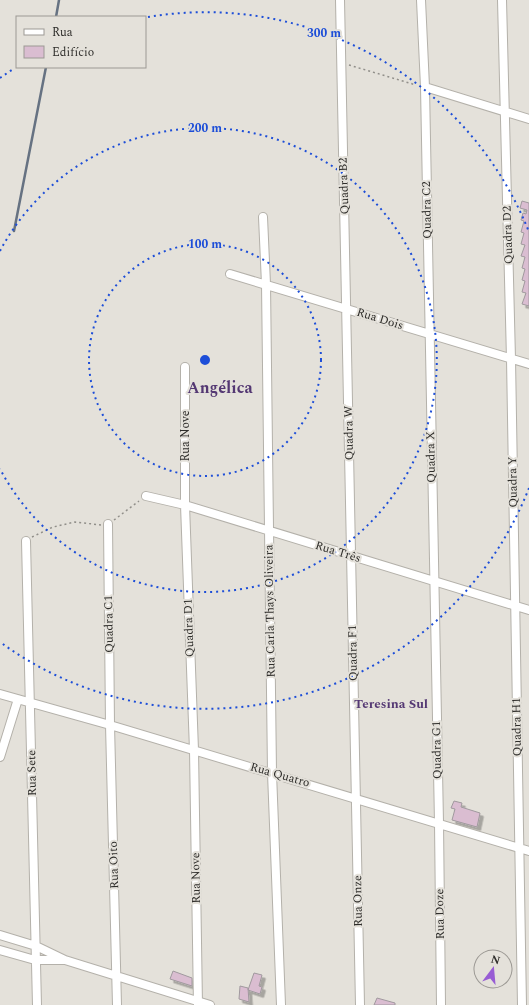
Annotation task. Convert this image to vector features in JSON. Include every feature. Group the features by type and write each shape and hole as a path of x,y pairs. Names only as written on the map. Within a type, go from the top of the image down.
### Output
{"street":[{"name":"Quadra B2","path":"340,0 347,309"},
{"name":"Quadra C2","path":"421,0 429,334"},
{"name":"Quadra D2","path":"502,0 511,358"},
{"path":"424,87 529,119"},
{"name":"Rua Carla Thays Oliveira","path":"263,217 266,284 272,773 281,1005"},
{"name":"Rua Dois","path":"230,274 529,364"},
{"name":"Quadra W","path":"347,309 352,556"},
{"name":"Quadra X","path":"429,334 433,580"},
{"name":"Quadra Y","path":"511,358 514,606"},
{"name":"Rua Nove","path":"185,367 185,505"},
{"name":"Rua Três","path":"146,496 185,505 529,610"},
{"name":"Quadra D1","path":"185,505 194,750"},
{"name":"Quadra C1","path":"108,524 110,725"},
{"name":"Rua Sete","path":"26,541 37,1005"},
{"name":"Quadra F1","path":"352,556 356,798"},
{"name":"Quadra G1","path":"433,580 439,823"},
{"name":"Quadra H1","path":"514,606 522,1005"},
{"path":"0,694 30,702"},
{"path":"0,757 18,699"},
{"name":"Rua Quatro","path":"30,702 356,798 529,851"},
{"name":"Rua Oito","path":"110,725 117,1005"},
{"name":"Rua Nove","path":"194,750 198,1003"},
{"name":"Rua Onze","path":"356,798 360,1005"},
{"name":"Rua Doze","path":"439,823 441,1005"},
{"path":"0,935 36,946 65,960 198,1003 210,1005"},
{"path":"0,950 35,960 65,960"}],"path":[{"path":"341,63 424,87"},
{"path":"26,541 53,527 75,522 98,525 108,524 146,496"}],"building":[{"path":"522,201 529,203 529,306 522,304 526,293 522,292 525,281 522,280 525,269 522,268 525,257 521,256 525,245 521,244 524,233 521,232 524,221 521,220 523,213 526,214 527,210 520,208"},
{"path":"454,801 462,803 461,807 480,813 477,827 452,820 455,809 451,808"},
{"path":"173,971 192,978 192,986 170,979"},
{"path":"254,973 262,975 259,986 262,987 260,994 248,990"},
{"path":"240,986 248,988 249,1002 239,999"},
{"path":"377,998 395,1003 395,1005 374,1005"}],"waterway":[{"path":"56,16 59,0"},
{"path":"14,231 46,68"}],"district":[{"name":"Angélica","path":"220,388"},
{"name":"Teresina Sul","path":"391,704"}]}
